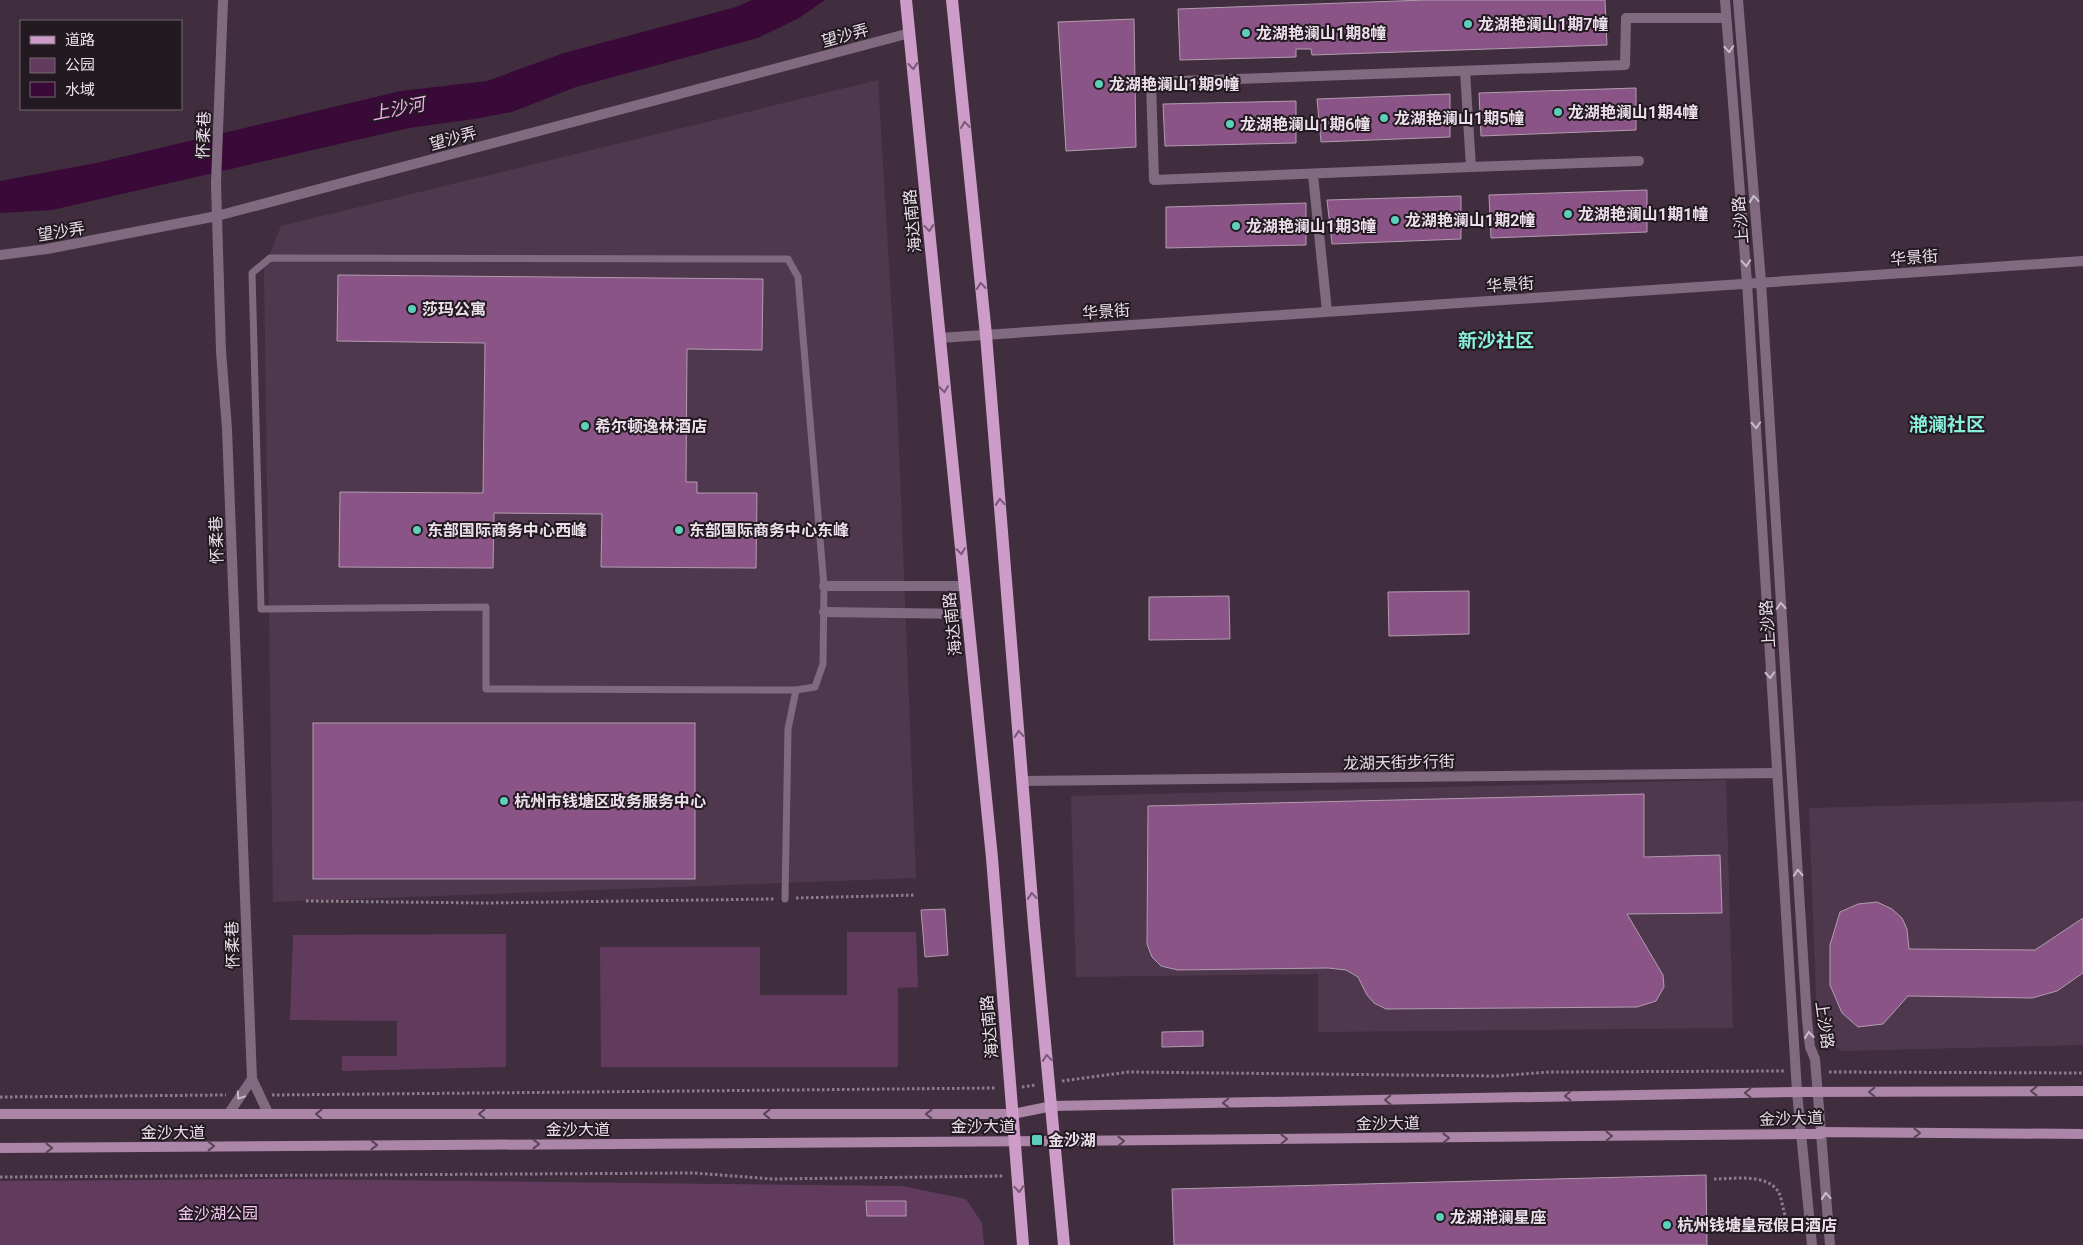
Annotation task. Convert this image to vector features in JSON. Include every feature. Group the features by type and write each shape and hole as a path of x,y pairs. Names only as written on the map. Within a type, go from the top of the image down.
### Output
{"main road":[{"name":"海达南路","path":"906,0 992,858 1024,1245"},
{"path":"952,0 986,335 1022,781 1064,1245"},
{"name":"金沙大道","path":"0,1114 1013,1114 1052,1106 1797,1092 2083,1090"},
{"name":"金沙大道","path":"0,1148 1016,1140 1055,1142 1820,1133 2083,1134"}],"street":[{"name":"怀柔巷","path":"223,0 216,183 221,352 227,429 252,1080 268,1114"},
{"name":"上沙路","path":"1725,0 1747,283 1797,1092 1812,1245"},
{"name":"上沙路","path":"1738,0 1760,282 1806,1020 1810,1047 1815,1059 1830,1245"},
{"path":"1639,161 1154,180 1151,82 1624,65 1626,18 1726,18"},
{"name":"望沙弄","path":"0,255 47,249 217,216 910,33"},
{"path":"1465,71 1471,167"},
{"path":"1313,175 1327,311"},
{"name":"华景街","path":"939,338 2083,261"},
{"path":"824,586 965,586"},
{"path":"824,612 968,614"},
{"name":"龙湖天街步行街","path":"1022,781 1776,773"},
{"path":"229,1114 252,1080"}],"lane":[{"path":"270,258 788,259 798,277 824,586 824,612 823,664 815,687 796,690 486,689 486,607 261,609 252,274 270,258"},
{"path":"785,898 788,729 796,690"}],"path":[{"path":"306,901 485,904 916,895"},
{"path":"0,1177 694,1172 773,1179 1018,1176"},
{"path":"1714,1179 1752,1178 1765,1181 1778,1192 1786,1218"}],"shaded area":[{"path":"878,80 897,399 916,878 273,902 264,269 281,226"},
{"path":"1726,780 1733,1028 1318,1032 1318,974 1076,977 1071,796"},
{"path":"2083,801 2083,1045 1842,1051 1828,1043 1817,1024 1809,808"}],"green space":[{"path":"847,932 916,932 918,987 898,988 898,1067 601,1067 600,947 760,947 760,995 847,995"},
{"path":"506,934 506,1067 342,1071 342,1056 397,1056 397,1021 290,1020 293,935"},
{"name":"金沙湖公园","path":"290,1179 902,1186 966,1199 982,1223 984,1245 0,1245 0,1181"}],"water":[{"name":"上沙河","path":"752,0 825,0 799,18 758,38 576,87 512,112 409,128 52,210 0,213 0,181 96,163 401,91 487,81 564,53 736,7"}],"building":[{"name":"龙湖艳澜山1期7幢","path":"1425,0 1605,0 1607,45 1312,55 1311,49 1296,49 1296,57 1180,60 1178,9"},
{"name":"龙湖艳澜山1期9幢","path":"1134,19 1136,147 1066,151 1058,22"},
{"name":"龙湖艳澜山1期4幢","path":"1636,88 1636,130 1481,136 1479,93"},
{"name":"龙湖艳澜山1期5幢","path":"1450,94 1450,137 1321,142 1317,99"},
{"name":"龙湖艳澜山1期6幢","path":"1296,101 1296,143 1165,146 1163,104"},
{"name":"龙湖艳澜山1期1幢","path":"1647,190 1647,232 1491,238 1489,195"},
{"name":"龙湖艳澜山1期2幢","path":"1461,196 1461,239 1332,244 1327,200"},
{"name":"龙湖艳澜山1期3幢","path":"1306,203 1306,245 1166,248 1166,207"},
{"path":"338,275 763,279 762,350 687,349 686,482 697,482 697,493 757,493 756,568 601,567 602,514 494,513 493,568 339,567 340,492 483,493 485,343 337,341"},
{"path":"1469,591 1469,634 1389,636 1388,592"},
{"path":"1229,596 1230,639 1149,640 1149,597"},
{"name":"杭州市钱塘区政务服务中心","path":"313,723 695,723 695,879 313,879"},
{"path":"1644,794 1644,857 1720,855 1722,913 1627,914 1663,975 1664,987 1656,1001 1637,1007 1386,1009 1374,1003 1367,995 1358,977 1346,970 1328,968 1178,970 1161,966 1152,957 1147,944 1148,806"},
{"path":"1877,902 1892,909 1902,918 1907,929 1909,949 2035,950 2083,918 2083,973 2057,991 2032,998 1908,996 1883,1024 1858,1027 1842,1013 1830,985 1830,945 1840,912 1858,904"},
{"path":"945,909 948,955 925,957 921,910"},
{"path":"1203,1031 1203,1046 1162,1047 1162,1032"},
{"name":"龙湖滟澜星座","path":"1706,1175 1707,1245 1174,1245 1172,1189"},
{"path":"866,1201 906,1201 906,1216 867,1216"}],"place":[{"name":"龙湖艳澜山1期7幢","path":"1468,24"},
{"name":"龙湖艳澜山1期8幢","path":"1246,33"},
{"name":"龙湖艳澜山1期9幢","path":"1099,84"},
{"name":"龙湖艳澜山1期4幢","path":"1558,112"},
{"name":"龙湖艳澜山1期5幢","path":"1384,118"},
{"name":"龙湖艳澜山1期6幢","path":"1230,124"},
{"name":"龙湖艳澜山1期1幢","path":"1568,214"},
{"name":"龙湖艳澜山1期2幢","path":"1395,220"},
{"name":"龙湖艳澜山1期3幢","path":"1236,226"},
{"name":"莎玛公寓","path":"412,309"},
{"name":"希尔顿逸林酒店","path":"585,426"},
{"name":"东部国际商务中心西峰","path":"417,530"},
{"name":"东部国际商务中心东峰","path":"679,530"},
{"name":"杭州市钱塘区政务服务中心","path":"504,801"},
{"name":"金沙湖","path":"1037,1140"},
{"name":"龙湖滟澜星座","path":"1440,1217"},
{"name":"杭州钱塘皇冠假日酒店","path":"1667,1225"}],"district":[{"name":"新沙社区","path":"1496,340"},
{"name":"滟澜社区","path":"1947,424"}]}
